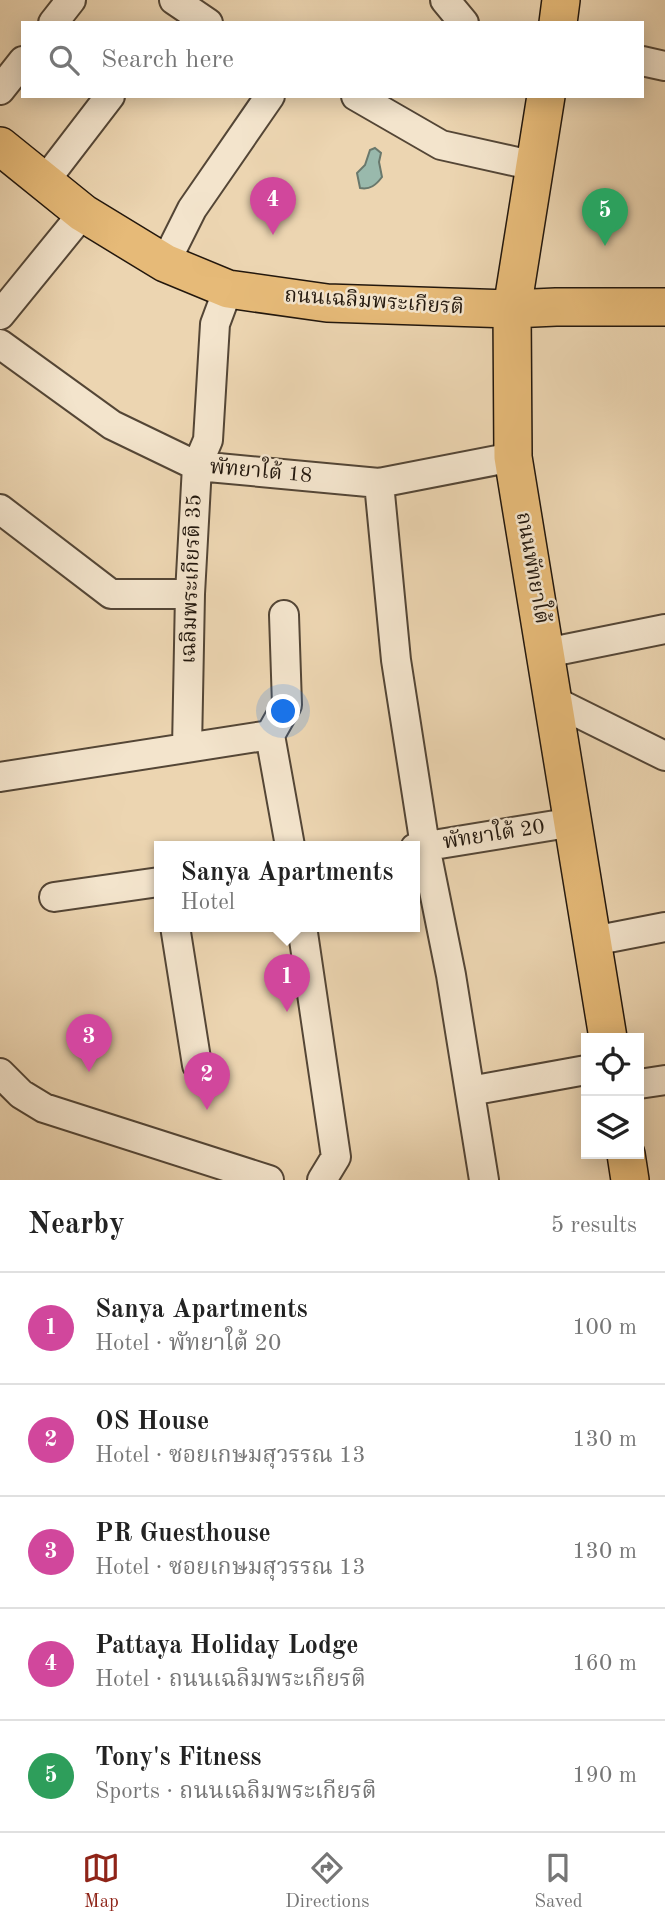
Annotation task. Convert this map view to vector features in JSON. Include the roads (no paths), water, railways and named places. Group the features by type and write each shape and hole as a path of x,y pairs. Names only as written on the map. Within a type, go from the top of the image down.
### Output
{"main road":[{"path":"558,21 561,0"},
{"name":"ถนนพัทยาใต้","path":"546,98 512,309 513,457 607,1033"},
{"name":"ถนนเฉลิมพระเกียรติ","path":"0,146 83,212 165,263 228,289 327,303 512,309 665,307"},
{"path":"627,1159 630,1180"}],"street":[{"path":"55,21 71,0"},
{"path":"445,0 462,21"},
{"path":"173,9 203,21"},
{"path":"644,61 665,66"},
{"path":"0,90 21,64"},
{"path":"44,182 108,98"},
{"path":"165,263 192,209 269,98"},
{"path":"359,98 441,145 535,166"},
{"path":"0,315 83,212"},
{"name":"เฉลิมพระเกียรติ 35","path":"187,748 190,594 197,466 208,440 215,324 228,289"},
{"name":"พัทยาใต้ 18","path":"0,344 112,425 197,466 379,483 513,457"},
{"path":"379,483 396,660 419,841"},
{"path":"0,509 111,594 190,594"},
{"path":"284,615 287,705 270,735 289,841"},
{"path":"546,653 665,629"},
{"path":"554,701 665,756"},
{"path":"0,777 270,735"},
{"name":"พัทยาใต้ 20","path":"420,847 574,822"},
{"path":"420,847 451,975 484,1180"},
{"path":"54,897 154,883"},
{"path":"593,941 665,927"},
{"path":"176,932 197,1065"},
{"path":"303,932 336,1157 322,1180"},
{"path":"470,1091 581,1071"},
{"path":"0,1073 21,1094 44,1108 269,1180"},
{"path":"644,1083 665,1080"}],"place":[{"name":"Pattaya Holiday Lodge","path":"273,235"},
{"name":"Tony's Fitness","path":"605,246"},
{"name":"Sanya Apartments","path":"287,1012"},
{"name":"PR Guesthouse","path":"89,1072"},
{"name":"OS House","path":"207,1110"}]}
